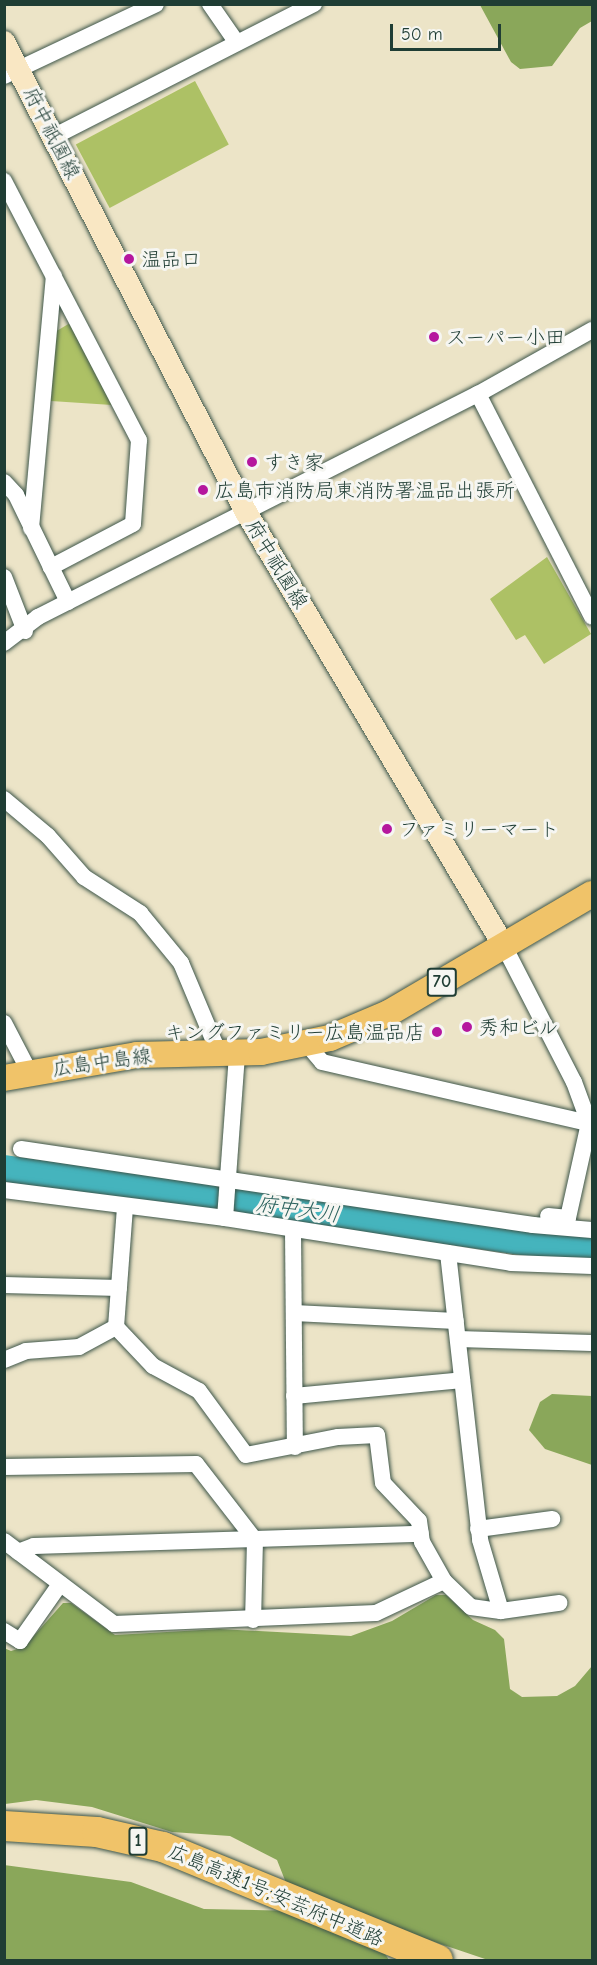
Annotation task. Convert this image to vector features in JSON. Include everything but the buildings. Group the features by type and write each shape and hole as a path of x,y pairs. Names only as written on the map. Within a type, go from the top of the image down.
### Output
{"highway":[{"name":"広島高速1号;安芸府中道路","path":"4,1826 66,1828 130,1839 195,1858 363,1932 438,1960"}],"main road":[{"name":"府中祇園線","path":"4,42 11,72 53,137 246,512 504,946"},
{"name":"広島中島線","path":"4,1078 137,1055 225,1053 307,1044 380,1018 592,894"}],"street":[{"path":"11,72 156,4"},
{"path":"210,4 237,43"},
{"path":"53,137 314,4"},
{"path":"4,181 139,440 133,524 51,567"},
{"path":"31,528 54,275"},
{"path":"4,643 25,631 38,617 478,394 592,330"},
{"path":"478,394 592,617"},
{"path":"4,482 15,495 68,602"},
{"path":"4,578 25,631"},
{"path":"4,799 48,836 84,878 140,913 181,963 215,1044 225,1053 228,1179 225,1218"},
{"path":"504,946 574,1082 591,1123 568,1218 525,1214 504,1221"},
{"path":"4,1023 30,1073"},
{"path":"307,1044 322,1062 591,1123"},
{"path":"21,1149 504,1221 592,1230"},
{"path":"4,1190 225,1218 510,1263 592,1266"},
{"path":"125,1206 116,1327 153,1366 200,1391 246,1455 338,1437 378,1435 383,1483 419,1521 421,1534 444,1581 471,1607 501,1611 559,1603"},
{"path":"293,1230 295,1447"},
{"path":"448,1253 478,1529 501,1611"},
{"path":"4,1285 119,1288"},
{"path":"294,1312 456,1321"},
{"path":"4,1360 26,1351 79,1347 116,1327"},
{"path":"458,1339 592,1343"},
{"path":"294,1396 462,1380"},
{"path":"4,1467 196,1464 255,1540 253,1620"},
{"path":"478,1529 552,1519"},
{"path":"18,1552 34,1546 421,1534"},
{"path":"4,1541 114,1624 253,1620 376,1613 444,1581"},
{"path":"4,1630 20,1641 60,1584"}],"green space":[{"path":"480,5 592,5 592,21 580,28 552,66 520,69 511,62"},
{"path":"195,81 229,145 110,208 76,144"},
{"path":"70,323 112,405 51,401 55,332"},
{"path":"547,557 591,634 544,664 525,635 516,640 490,599"},
{"path":"552,1394 592,1396 592,1465 545,1449 529,1430 540,1402"},
{"path":"436,1595 446,1595 473,1620 495,1630 504,1639 510,1689 522,1697 557,1696 575,1686 592,1666 592,1959 488,1960 290,1893 277,1860 230,1836 172,1832 92,1807 36,1800 5,1804 4,1648 11,1651 24,1647 63,1603 71,1603 115,1635 219,1629 351,1636 392,1621"},
{"path":"4,1865 131,1882 204,1909 297,1911 382,1949 389,1960 5,1960"}],"waterway":[{"name":"府中大川","path":"4,1168 592,1251"}],"place":[{"name":"温品口","path":"129,259"},
{"name":"スーパー小田","path":"434,337"},
{"name":"すき家","path":"252,462"},
{"name":"広島市消防局東消防署温品出張所","path":"203,490"},
{"name":"ファミリーマート","path":"387,829"},
{"name":"秀和ビル","path":"467,1027"},
{"name":"キングファミリー広島温品店","path":"437,1032"}]}
